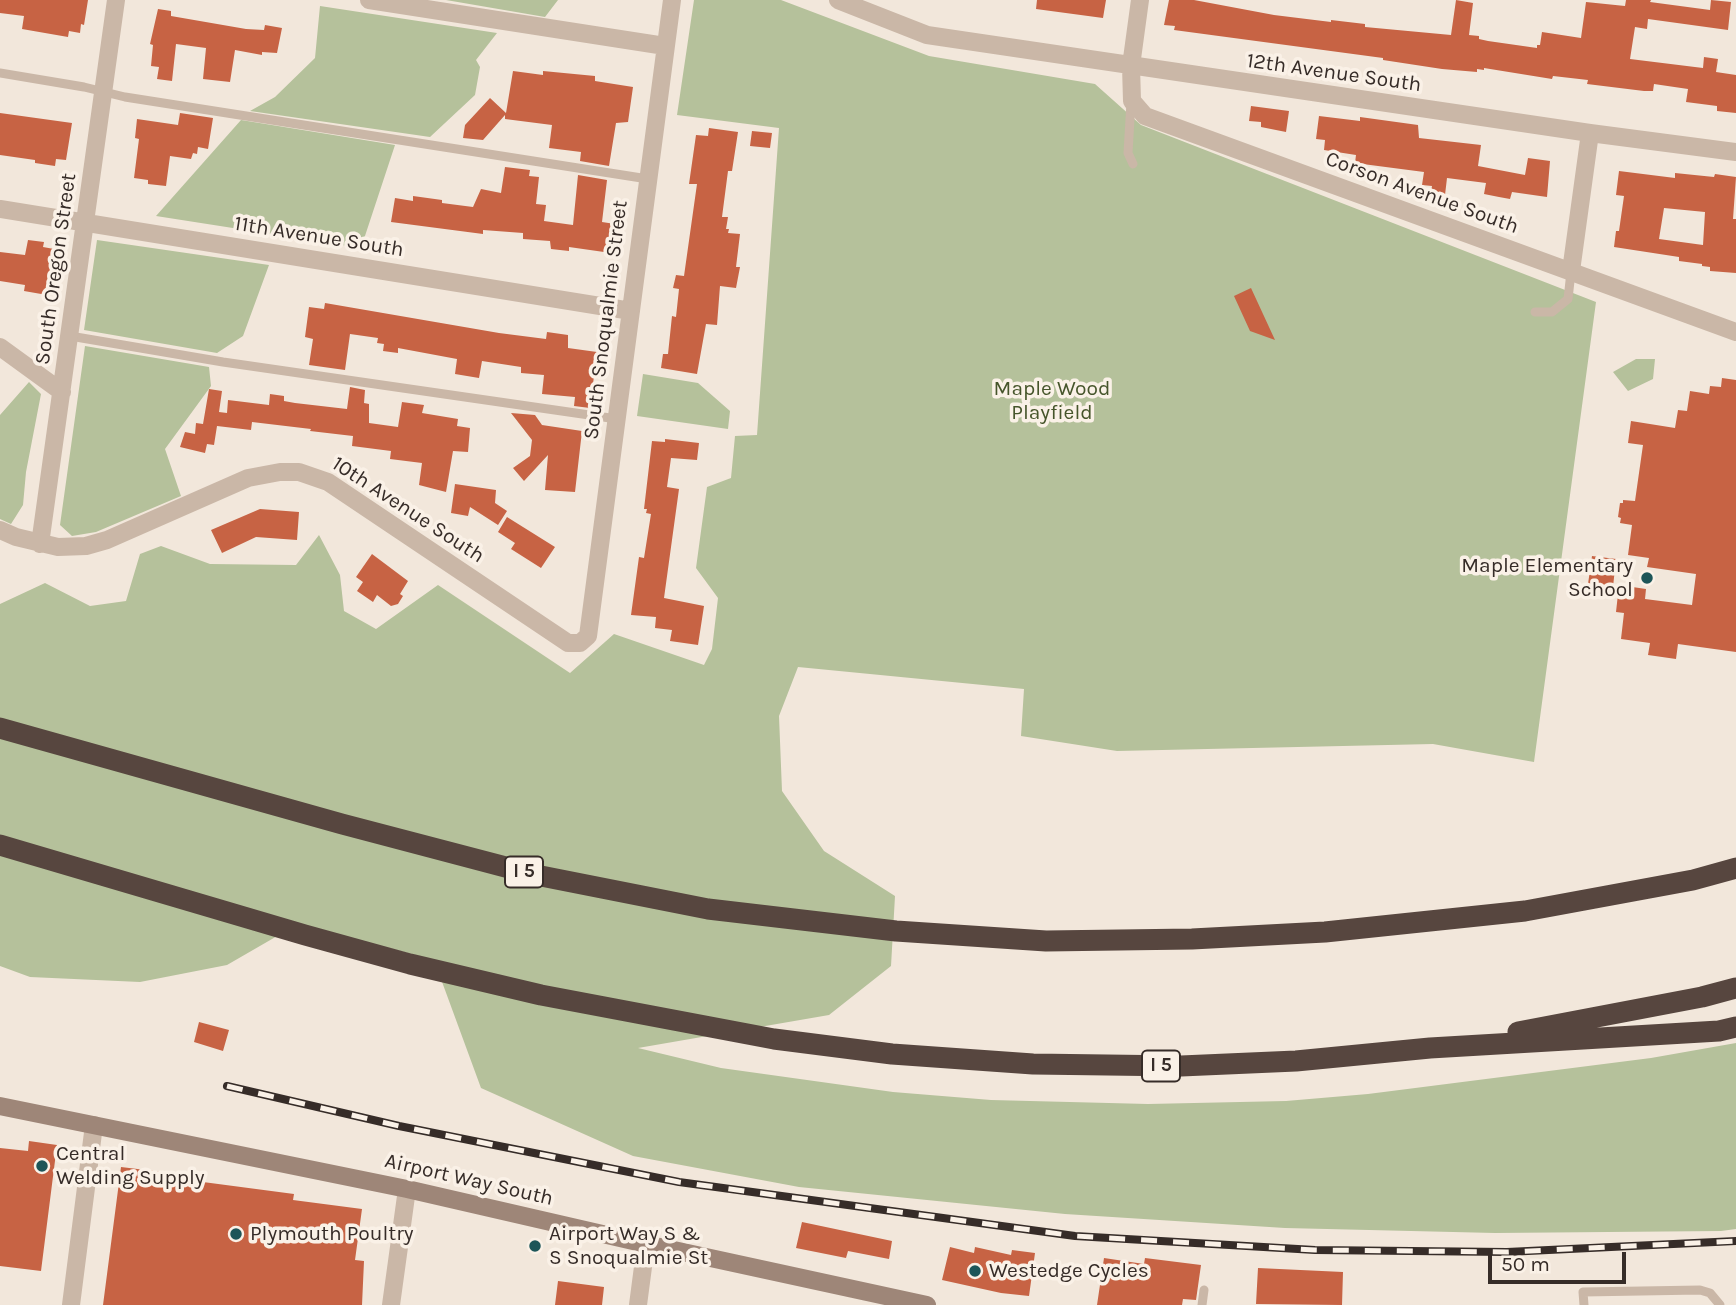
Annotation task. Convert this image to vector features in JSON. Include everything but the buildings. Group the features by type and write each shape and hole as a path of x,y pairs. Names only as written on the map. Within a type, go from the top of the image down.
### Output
{"highway":[{"name":"I 5","path":"0,728 342,824 536,875 708,909 896,931 1046,941 1192,939 1325,932 1525,911 1693,880 1736,868"},
{"name":"I 5","path":"0,845 410,964 541,995 774,1039 892,1054 1033,1064 1207,1065 1296,1061 1430,1048 1702,998 1736,988"},
{"path":"1430,1048 1719,1031 1736,1027"}],"main road":[{"name":"Airport Way South","path":"0,1106 407,1189 927,1305"}],"street":[{"name":"South Oregon Street","path":"40,544 116,0"},
{"path":"369,0 665,46"},
{"name":"South Snoqualmie Street","path":"580,643 588,636 672,0"},
{"name":"12th Avenue South","path":"838,0 927,35 1736,152"},
{"path":"1132,100 1130,66 1140,0"},
{"name":"Corson Avenue South","path":"1132,100 1145,116 1736,332"},
{"path":"1571,271 1590,133"},
{"name":"11th Avenue South","path":"0,209 631,311"},
{"path":"0,347 62,392"},
{"name":"10th Avenue South","path":"0,530 40,544 72,547 107,540 248,478 279,472 299,472 328,482 568,643 580,643"},
{"path":"71,1305 94,1125"},
{"path":"391,1305 407,1189"},
{"path":"638,1305 646,1244"}],"lane":[{"path":"0,73 139,99 648,179"},
{"path":"1132,100 1128,153 1133,164"},
{"path":"1535,312 1552,312 1568,299 1571,271"},
{"path":"70,336 223,362 617,419"},
{"path":"1202,1305 1204,1290"},
{"path":"1584,1305 1583,1292 1700,1290 1710,1293 1720,1305"}],"green space":[{"path":"446,0 558,0 545,17"},
{"name":"Maple Wood Playfield","path":"694,0 781,0 929,56 1095,84 1141,125 1596,302 1534,762 1433,744 1117,751 1021,736 1024,689 798,667 779,716 782,791 824,851 895,896 891,966 829,1015 638,1048 721,1068 893,1092 991,1100 1148,1104 1286,1101 1368,1094 1651,1058 1736,1043 1736,1229 1495,1233 1285,1228 1065,1214 799,1187 633,1156 481,1088 434,960 298,924 227,965 140,982 30,977 0,966 0,604 45,583 90,606 126,601 140,554 161,546 210,564 296,565 319,535 340,575 344,611 376,629 438,585 570,673 614,634 704,665 712,649 718,598 696,568 707,487 731,478 735,436 757,435 779,128 677,115"},
{"path":"320,6 497,33 476,60 480,67 475,95 430,137 250,111 275,97 315,58"},
{"path":"241,120 395,145 361,248 156,216"},
{"path":"97,240 269,265 243,336 217,353 84,330"},
{"path":"85,346 209,367 211,386 165,449 181,496 96,532 72,536 60,525"},
{"path":"1636,359 1655,359 1653,379 1628,391 1613,372"},
{"path":"643,374 698,383 730,411 728,429 637,416"},
{"path":"29,382 41,394 26,472 23,505 11,524 0,519 0,415"}],"railway":[{"path":"227,1086 399,1126 679,1182 1075,1236 1315,1250 1507,1252 1736,1241"}],"place":[{"name":"Maple Elementary School","path":"1647,578"},
{"name":"Central Welding Supply","path":"42,1166"},
{"name":"Plymouth Poultry","path":"236,1234"},
{"name":"Airport Way S & S Snoqualmie St","path":"535,1246"},
{"name":"Westedge Cycles","path":"975,1271"}]}
